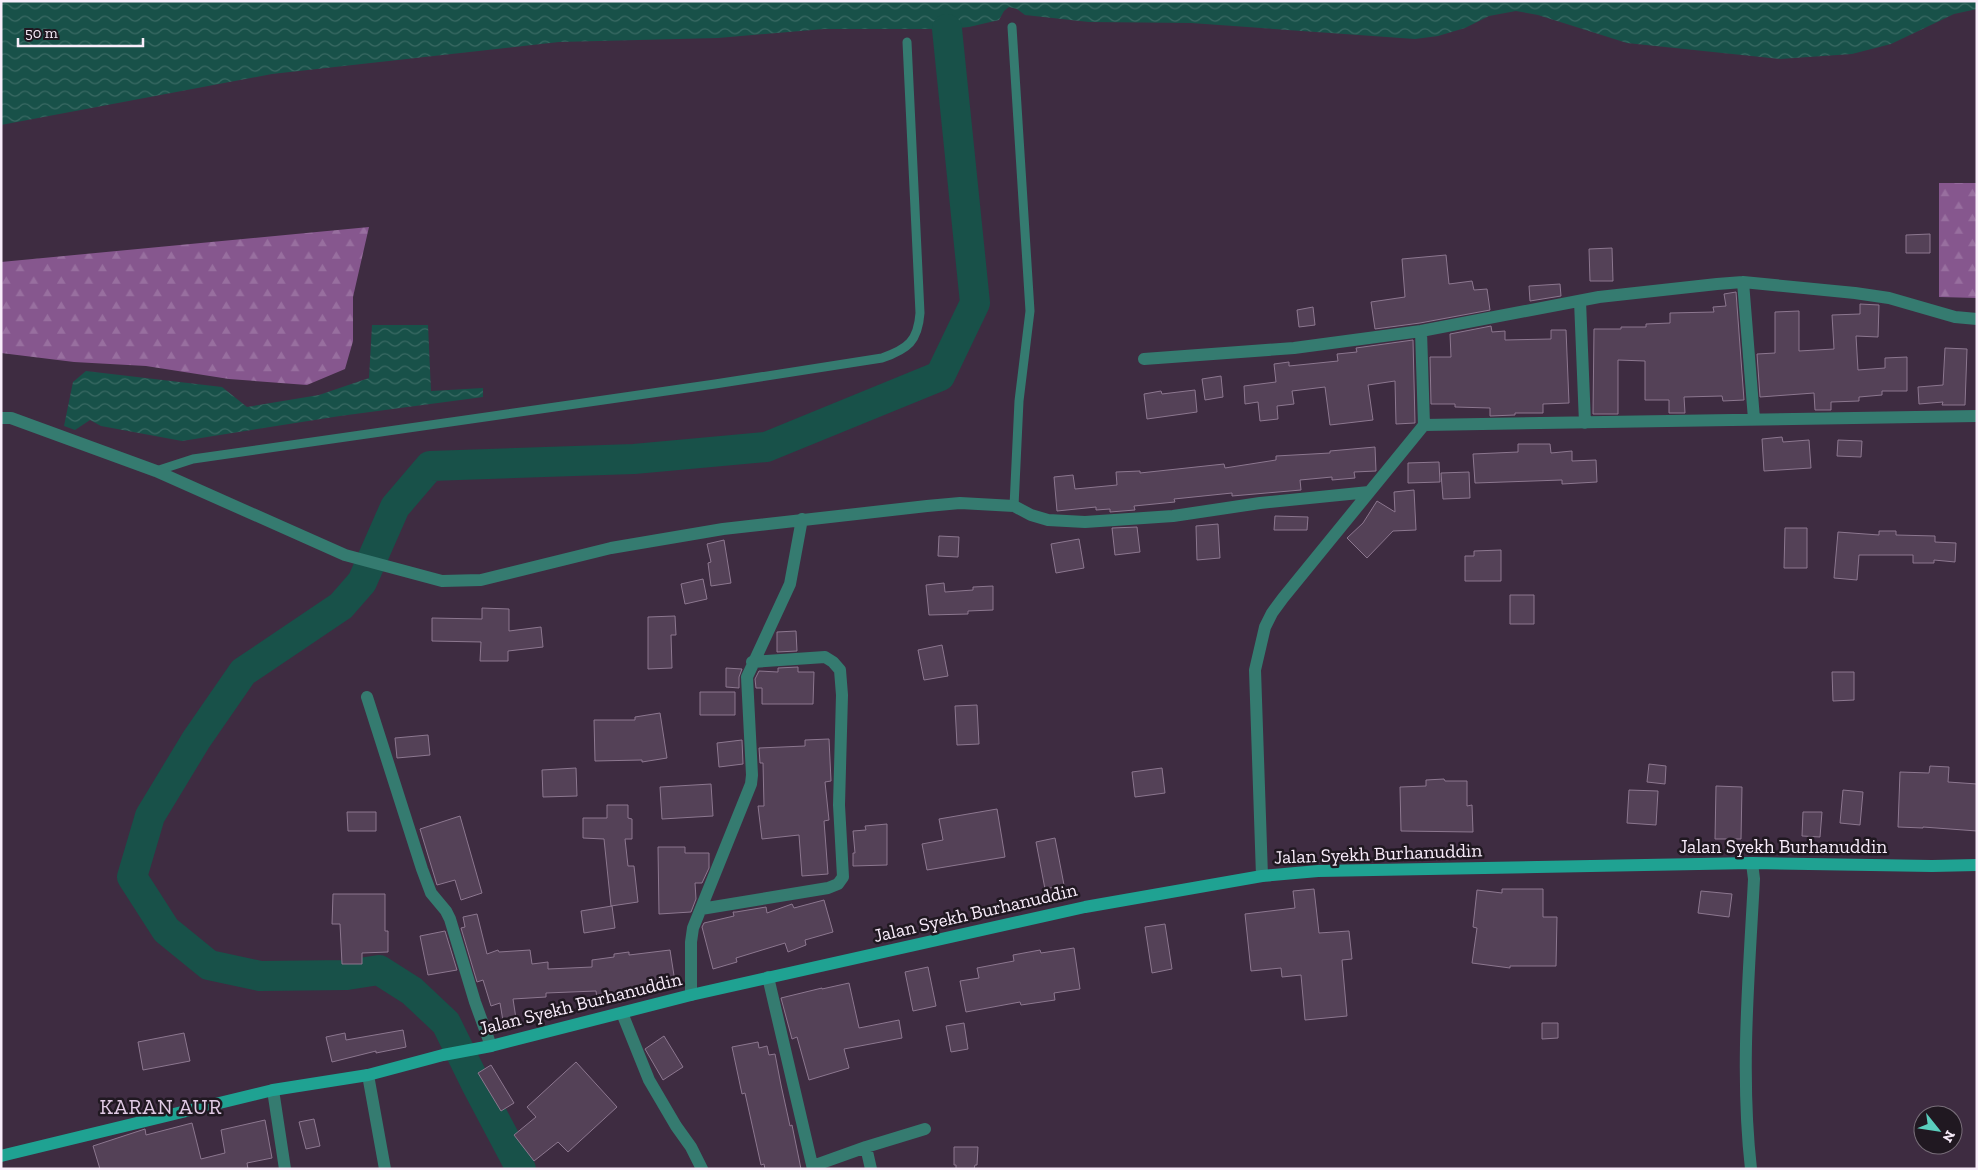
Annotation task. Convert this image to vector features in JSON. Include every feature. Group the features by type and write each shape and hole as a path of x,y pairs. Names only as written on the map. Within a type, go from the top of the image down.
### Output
{"main road":[{"name":"Jalan Syekh Burhanuddin","path":"1,1156 273,1090 368,1075 443,1055 491,1046 768,977 1085,907 1262,876 1318,871 1752,863 1977,865"}],"street":[{"path":"1743,282 1754,418"},
{"path":"1144,359 1294,348 1421,331 1626,293 1743,282 1855,292 1889,298 1955,317 1977,319"},
{"path":"1580,301 1585,423"},
{"path":"1262,876 1255,670 1260,644 1272,613 1424,425 1421,331"},
{"path":"1424,425 1754,418 1977,416"},
{"path":"1,418 11,418 156,471 345,555 416,576 442,581 481,580 611,548 723,529 960,503 1014,506 1031,515 1048,520 1085,522 1173,516 1260,503 1369,492"},
{"path":"692,995 690,942 693,928 751,784 747,677 752,662 790,584 802,519"},
{"path":"701,909 828,888 838,884 843,877 839,805 842,696 840,670 825,657 752,662"},
{"path":"367,697 422,869 431,893 450,918 475,1002 491,1046"},
{"path":"1751,1169 1746,1130 1746,1094 1754,879 1752,863"},
{"path":"768,977 813,1168 866,1147 925,1129"},
{"path":"622,1013 649,1080 676,1126 691,1147 702,1169"},
{"path":"368,1075 385,1169"},
{"path":"273,1090 285,1169"},
{"path":"866,1147 871,1169"}],"lane":[{"path":"1012,28 1030,311 1018,408 1014,506"},
{"path":"156,471 193,459 715,384 882,358 899,352 912,342 916,334 920,314 907,42"}],"green space":[{"path":"1939,183 1977,183 1977,298 1939,297"},
{"path":"369,227 353,297 353,341 345,369 307,385 229,379 146,366 74,362 1,353 1,262"}],"water":[{"path":"1,1 1977,1 1977,9 1954,14 1891,44 1852,54 1780,59 1627,43 1538,15 1516,11 1489,16 1465,28 1438,36 1415,39 1191,23 1089,22 1025,15 1017,9 1009,7 1004,11 999,20 969,27 947,29 824,29 718,38 559,42 272,74 1,125"},
{"path":"372,325 428,325 431,391 483,388 483,397 340,416 182,441 101,426 90,420 75,430 64,426 73,382 86,371 222,387 247,407 319,395 369,378"}],"building":[{"path":"1930,234 1930,253 1906,253 1906,235"},
{"path":"1612,248 1613,281 1590,281 1589,249"},
{"path":"1446,255 1449,284 1472,281 1474,290 1487,289 1490,310 1375,329 1371,302 1405,297 1402,259"},
{"path":"1560,284 1561,296 1530,301 1529,286"},
{"path":"1736,292 1744,400 1723,401 1722,396 1684,397 1685,413 1669,413 1669,400 1645,400 1645,361 1618,360 1618,414 1593,414 1594,329 1646,327 1646,324 1670,323 1670,313 1714,312 1713,307 1726,306 1724,294"},
{"path":"1860,304 1879,305 1878,337 1856,336 1858,370 1885,368 1885,358 1907,357 1907,391 1882,391 1882,395 1859,397 1859,401 1831,402 1831,410 1815,410 1814,393 1760,397 1757,354 1775,353 1775,312 1799,311 1799,351 1834,349 1832,315 1860,314"},
{"path":"1313,307 1315,325 1299,327 1297,310"},
{"path":"1491,326 1492,332 1505,331 1505,340 1551,339 1551,330 1566,330 1569,403 1543,404 1543,413 1515,413 1515,415 1490,416 1490,408 1455,407 1455,404 1431,404 1430,357 1451,357 1450,334"},
{"path":"1413,340 1415,423 1396,424 1395,381 1368,385 1373,420 1330,425 1325,387 1292,391 1294,404 1277,406 1278,419 1260,421 1258,402 1245,404 1244,386 1276,382 1274,364 1289,362 1289,366 1338,361 1337,354 1357,352 1356,348"},
{"path":"1945,348 1967,349 1965,405 1942,405 1943,402 1919,404 1918,387 1943,385"},
{"path":"1221,376 1223,397 1205,400 1202,379"},
{"path":"1195,390 1197,412 1147,419 1144,394 1161,391 1162,394"},
{"path":"1782,437 1783,442 1809,440 1811,468 1764,471 1762,439"},
{"path":"1838,440 1862,441 1861,457 1837,456"},
{"path":"1518,444 1550,444 1551,453 1572,451 1572,461 1596,460 1597,482 1562,484 1562,480 1475,483 1473,454 1518,452"},
{"path":"1375,447 1376,471 1354,472 1355,478 1332,480 1332,477 1300,480 1301,490 1232,496 1232,493 1174,499 1175,502 1134,506 1135,510 1110,512 1110,509 1096,510 1096,507 1057,511 1054,477 1073,475 1075,489 1117,485 1116,472 1140,471 1140,473 1224,464 1225,468 1276,460 1276,456 1330,453 1330,451"},
{"path":"1439,462 1440,482 1408,483 1408,463"},
{"path":"1469,472 1470,498 1443,499 1441,473"},
{"path":"1414,490 1416,530 1393,531 1367,558 1347,538 1363,523 1377,501 1395,512 1394,492"},
{"path":"1275,516 1308,517 1307,530 1274,530"},
{"path":"1218,524 1220,558 1197,560 1196,526"},
{"path":"1137,527 1140,552 1115,555 1112,528"},
{"path":"1785,528 1807,528 1807,568 1784,568"},
{"path":"1879,531 1896,531 1896,535 1935,536 1935,542 1956,543 1955,562 1934,560 1934,563 1913,563 1913,555 1859,555 1857,580 1834,578 1838,532 1879,535"},
{"path":"939,536 959,537 958,557 938,556"},
{"path":"1079,539 1084,568 1056,573 1051,544"},
{"path":"724,540 731,583 711,586 708,563 711,562 707,544"},
{"path":"1501,550 1501,581 1465,581 1465,556 1474,556 1474,551"},
{"path":"703,579 707,599 685,604 681,584"},
{"path":"944,583 945,592 993,586 993,610 968,611 968,614 929,615 926,585"},
{"path":"1510,595 1534,595 1534,624 1510,624"},
{"path":"482,608 509,609 509,631 541,627 543,647 508,651 508,661 480,661 481,642 432,641 432,618 482,619"},
{"path":"675,616 676,635 671,635 672,668 648,669 648,617"},
{"path":"796,631 797,651 777,652 777,632"},
{"path":"942,645 948,676 924,680 918,650"},
{"path":"798,667 798,672 814,672 813,704 762,704 762,688 756,688 755,679 759,671 778,672 778,668"},
{"path":"726,668 742,669 739,677 739,688 726,687"},
{"path":"1832,672 1854,672 1854,700 1833,701"},
{"path":"700,692 735,692 735,715 700,715"},
{"path":"977,705 979,744 957,745 955,706"},
{"path":"660,713 667,758 642,762 642,760 595,761 594,720 635,720 635,717"},
{"path":"428,735 430,755 397,758 395,738"},
{"path":"829,739 831,781 825,782 829,820 824,821 828,874 802,876 799,835 762,839 758,806 764,806 763,763 760,763 759,748 805,746 805,740"},
{"path":"742,740 743,764 719,767 717,743"},
{"path":"1649,764 1666,766 1665,784 1647,782"},
{"path":"1930,766 1949,767 1948,782 1977,784 1977,831 1898,827 1900,772 1929,773"},
{"path":"576,768 577,796 543,797 542,770"},
{"path":"1162,768 1165,793 1135,797 1132,772"},
{"path":"1444,779 1445,781 1467,781 1467,806 1472,805 1473,832 1401,831 1400,787 1426,786 1426,780"},
{"path":"711,784 713,816 662,819 660,787"},
{"path":"1716,786 1742,787 1741,839 1715,839"},
{"path":"1629,790 1658,791 1656,825 1627,823"},
{"path":"1843,790 1863,792 1860,825 1840,823"},
{"path":"607,805 628,805 628,818 632,819 632,839 625,839 628,866 634,866 638,902 611,906 604,839 583,838 583,818 607,818"},
{"path":"997,809 1005,857 927,870 922,844 943,840 939,819"},
{"path":"347,812 376,812 376,831 348,831"},
{"path":"1803,812 1822,812 1820,837 1802,836"},
{"path":"460,816 482,893 461,900 455,880 437,885 420,829"},
{"path":"887,824 887,865 853,866 853,853 855,853 853,831 866,830 865,826"},
{"path":"1055,838 1064,885 1045,889 1036,842"},
{"path":"658,847 685,847 685,853 709,853 709,868 702,883 695,883 696,899 691,912 659,914"},
{"path":"1314,889 1319,933 1349,931 1352,959 1342,960 1347,1016 1305,1020 1301,975 1282,977 1281,968 1251,971 1245,914 1295,908 1293,891"},
{"path":"1502,889 1543,889 1543,917 1557,917 1556,966 1510,966 1510,968 1472,963 1477,928 1473,927 1477,890 1502,893"},
{"path":"1701,891 1732,894 1729,917 1698,913"},
{"path":"333,894 385,894 385,931 388,931 388,952 362,953 362,964 342,964 340,924 332,924"},
{"path":"824,900 833,932 805,940 806,945 788,952 785,943 736,958 737,962 713,969 702,927 704,923 734,916 733,912 766,907 767,913 792,904 794,908"},
{"path":"612,906 615,928 584,933 581,911"},
{"path":"477,914 487,954 498,950 499,952 530,950 532,964 548,962 548,969 592,967 592,960 614,957 614,954 629,952 629,955 670,950 675,982 654,986 654,991 597,999 596,991 546,993 546,997 513,999 517,1025 504,1027 500,1003 491,1006 483,980 477,982 461,928 465,927 463,917"},
{"path":"1165,924 1172,969 1152,973 1145,927"},
{"path":"445,931 457,970 428,975 420,936"},
{"path":"1074,948 1080,989 1054,993 1055,1000 1021,1005 1020,1002 966,1012 960,981 979,978 977,968 1014,961 1013,955 1040,950 1041,953"},
{"path":"928,967 936,1006 913,1011 905,972"},
{"path":"849,983 859,1028 899,1020 902,1038 844,1049 849,1068 809,1080 797,1037 792,1039 781,998"},
{"path":"964,1023 968,1049 951,1052 946,1026"},
{"path":"1542,1023 1558,1023 1558,1038 1542,1039"},
{"path":"403,1030 406,1047 376,1053 376,1051 332,1062 326,1037 345,1033 346,1040"},
{"path":"184,1033 190,1061 143,1070 138,1042"},
{"path":"664,1036 683,1067 663,1080 645,1049"},
{"path":"758,1042 759,1048 767,1046 769,1055 775,1054 801,1169 765,1169 764,1164 761,1165 745,1093 742,1094 732,1047"},
{"path":"576,1062 617,1107 568,1152 558,1142 534,1161 514,1135 536,1117 527,1107"},
{"path":"491,1065 514,1103 501,1111 478,1073"},
{"path":"314,1119 320,1146 306,1149 299,1122"},
{"path":"265,1120 272,1158 247,1163 248,1169 100,1169 93,1146 145,1129 146,1135 192,1123 201,1159 225,1153 221,1130"},
{"path":"954,1147 978,1147 977,1165 975,1165 974,1169 956,1169 956,1165 954,1165"}],"waterway":[{"path":"521,1169 446,1023 412,991 379,970 347,975 260,976 209,965 166,930 132,877 150,816 196,740 243,672 341,606 362,582 395,507 430,466 634,459 766,447 940,376 975,303 947,29"}],"district":[{"name":"KARAN AUR","path":"161,1107"}]}
